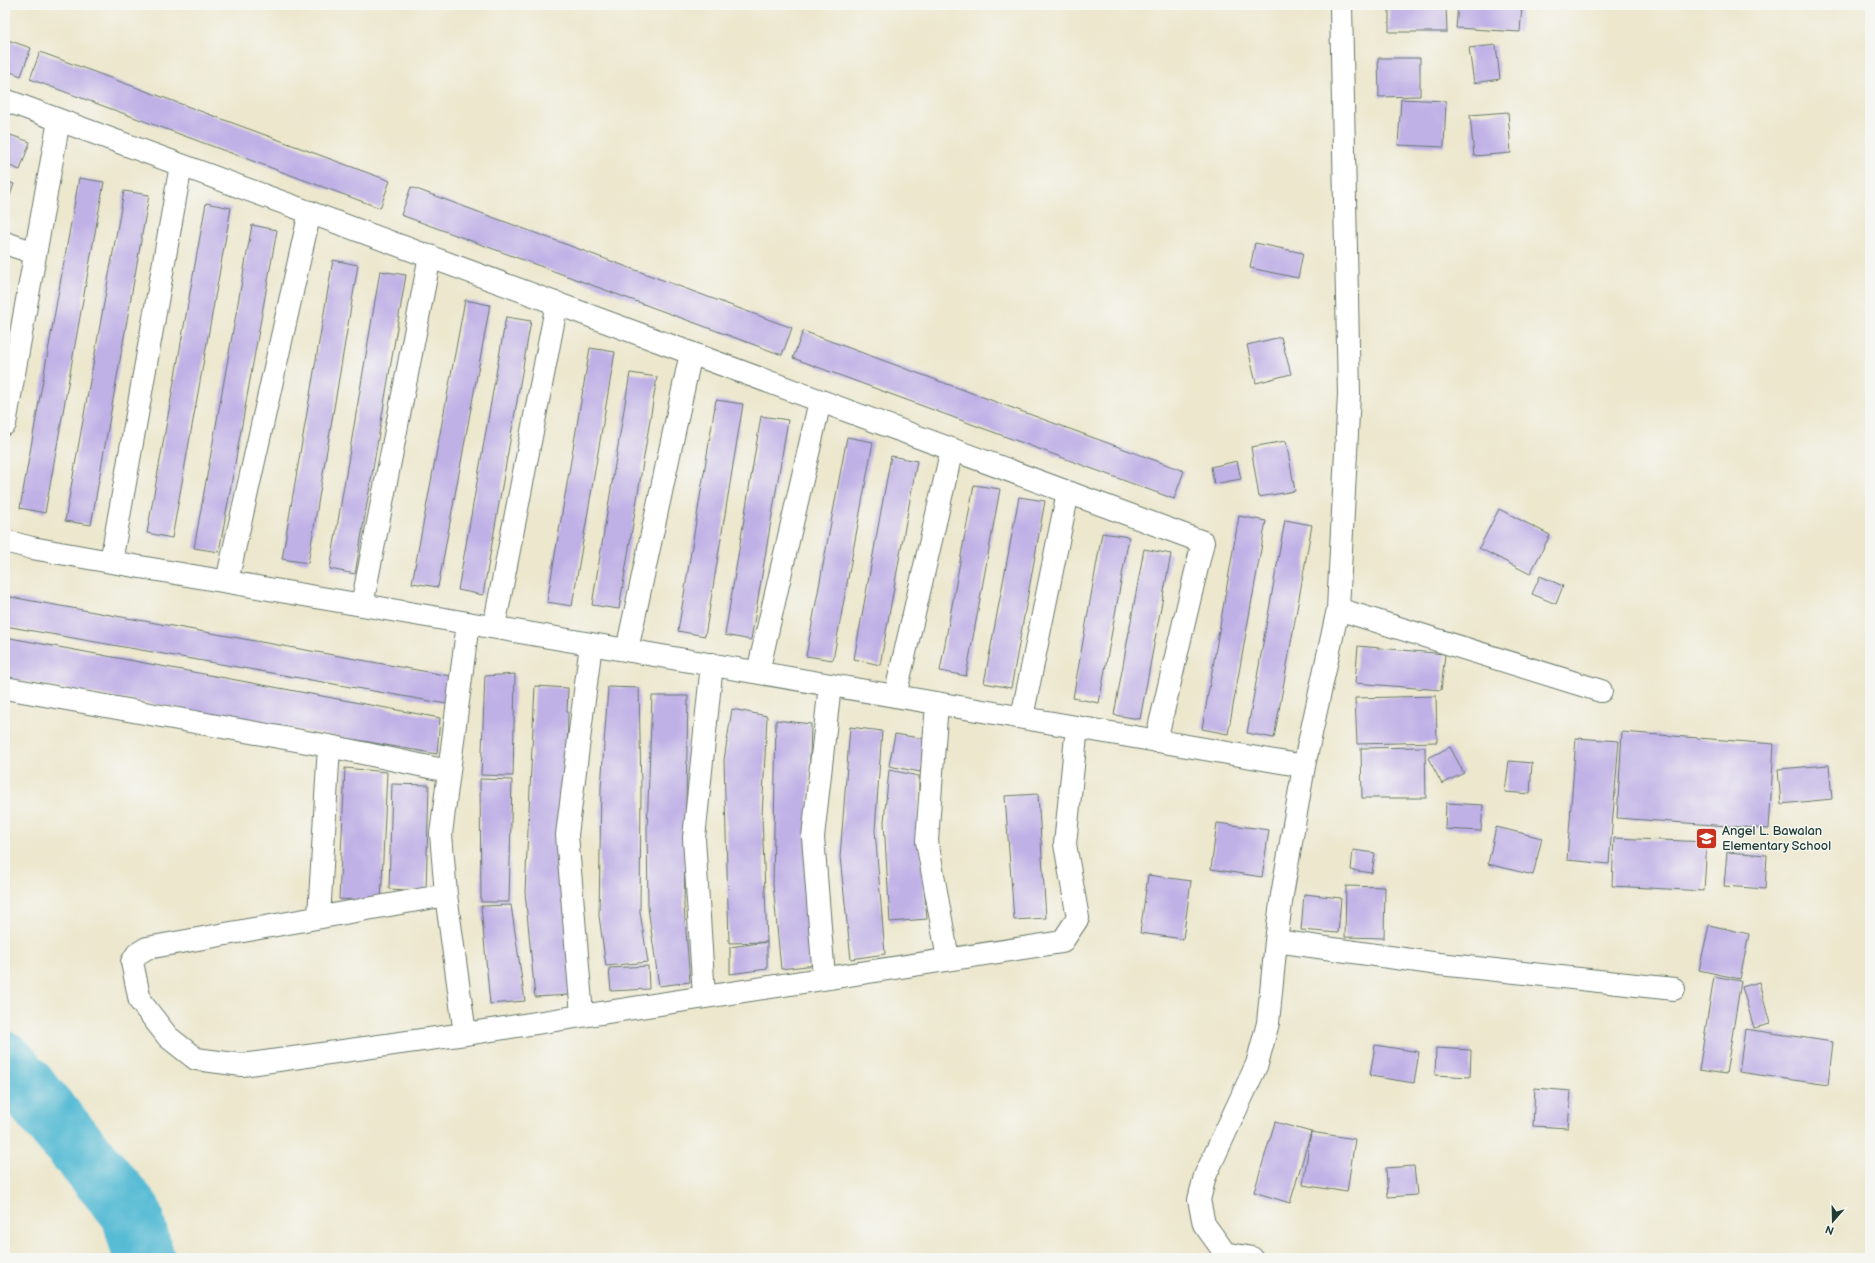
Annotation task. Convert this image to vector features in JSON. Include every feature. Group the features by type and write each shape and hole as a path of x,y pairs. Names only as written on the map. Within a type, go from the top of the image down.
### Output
{"street":[{"path":"1252,1258 1225,1256 1204,1224 1199,1200 1205,1176 1257,1064 1268,1023 1282,895 1304,766 1338,610 1349,394 1341,5"},
{"path":"5,100 1203,542 1156,740"},
{"path":"5,424 60,120"},
{"path":"111,562 181,165"},
{"path":"227,582 310,212"},
{"path":"5,243 35,253"},
{"path":"362,605 430,256"},
{"path":"494,628 557,303"},
{"path":"627,650 691,353"},
{"path":"758,672 820,401"},
{"path":"895,696 952,449"},
{"path":"1022,717 1068,492"},
{"path":"5,541 32,548 111,562 1304,766"},
{"path":"1338,610 1601,691"},
{"path":"465,1034 446,895 441,834 468,622"},
{"path":"582,1014 567,835 591,644"},
{"path":"704,996 694,838 712,664"},
{"path":"824,978 813,837 830,685"},
{"path":"5,688 329,746 448,771"},
{"path":"937,703 927,841 948,959"},
{"path":"446,895 147,948 137,954 132,962 140,1001 168,1037 196,1059 242,1065 465,1034 582,1014 1062,942 1078,918 1065,844 1077,727"},
{"path":"319,917 329,746"},
{"path":"1276,941 1439,964 1674,989"}],"building":[{"path":"1389,5 1446,5 1447,32 1389,32"},
{"path":"1458,5 1522,5 1520,32 1456,28"},
{"path":"5,39 31,48 21,76 5,70"},
{"path":"1496,45 1500,79 1474,83 1469,48"},
{"path":"40,52 390,181 380,208 30,79"},
{"path":"1378,58 1420,58 1420,96 1379,97"},
{"path":"1401,99 1446,101 1444,147 1398,145"},
{"path":"1508,112 1511,153 1474,156 1470,115"},
{"path":"5,133 30,142 20,170 5,164"},
{"path":"79,178 104,182 45,513 20,508"},
{"path":"5,181 14,184 5,209"},
{"path":"411,187 792,328 782,355 401,215"},
{"path":"124,191 149,195 91,525 65,521"},
{"path":"206,203 231,208 172,538 147,533"},
{"path":"252,225 277,230 219,552 194,548"},
{"path":"1255,243 1303,253 1298,278 1250,268"},
{"path":"333,260 358,265 308,563 282,559"},
{"path":"380,271 406,275 355,574 330,569"},
{"path":"465,300 490,305 438,587 412,583"},
{"path":"506,317 531,321 483,595 458,590"},
{"path":"803,331 1184,471 1174,499 793,358"},
{"path":"1281,337 1291,374 1256,383 1247,345"},
{"path":"590,348 615,352 572,606 547,602"},
{"path":"630,373 657,377 619,609 592,605"},
{"path":"716,400 743,404 705,636 678,631"},
{"path":"761,416 788,420 751,640 725,635"},
{"path":"847,437 873,442 833,660 806,656"},
{"path":"1286,441 1295,491 1259,497 1251,447"},
{"path":"891,456 917,461 880,665 854,659"},
{"path":"1237,461 1241,479 1214,484 1211,467"},
{"path":"974,485 1000,489 966,676 940,671"},
{"path":"1019,497 1045,501 1011,688 984,683"},
{"path":"1499,509 1550,535 1530,574 1479,548"},
{"path":"1239,516 1266,521 1228,734 1202,729"},
{"path":"1285,520 1312,525 1274,738 1247,733"},
{"path":"1102,533 1129,537 1099,703 1073,698"},
{"path":"1144,549 1171,554 1140,719 1114,715"},
{"path":"1540,576 1563,586 1556,604 1532,594"},
{"path":"5,596 450,676 447,704 5,626"},
{"path":"5,637 440,718 437,754 5,678"},
{"path":"1358,646 1445,654 1441,690 1355,683"},
{"path":"515,674 513,776 481,775 485,676"},
{"path":"535,686 568,688 567,763 570,995 535,997 525,892"},
{"path":"608,687 639,688 641,788 640,912 648,962 606,966 599,916 601,788"},
{"path":"652,696 688,696 684,906 690,982 659,986 648,908 647,829"},
{"path":"1436,696 1437,742 1357,744 1355,698"},
{"path":"732,709 767,716 762,816 767,942 729,943 724,760"},
{"path":"776,720 811,724 806,884 815,965 781,969 773,885"},
{"path":"850,727 882,731 875,830 885,954 851,959 840,857"},
{"path":"1622,732 1774,744 1769,829 1617,818"},
{"path":"895,734 926,739 920,772 889,766"},
{"path":"1576,738 1619,741 1609,864 1567,860"},
{"path":"1425,747 1426,798 1362,798 1361,748"},
{"path":"1450,747 1464,773 1442,784 1428,758"},
{"path":"1509,761 1532,763 1530,794 1505,792"},
{"path":"1829,765 1832,799 1781,804 1778,769"},
{"path":"345,768 387,772 381,902 339,899"},
{"path":"889,770 919,776 919,824 927,919 890,922 884,822"},
{"path":"480,779 512,780 509,902 481,902"},
{"path":"392,784 429,785 426,891 389,889"},
{"path":"1038,794 1046,918 1014,920 1005,796"},
{"path":"1446,803 1483,805 1481,831 1445,829"},
{"path":"1217,823 1269,830 1262,877 1211,869"},
{"path":"1496,827 1542,838 1533,875 1488,864"},
{"path":"1614,838 1707,842 1704,891 1612,886"},
{"path":"1353,850 1375,853 1372,873 1351,870"},
{"path":"1727,852 1767,855 1765,889 1724,886"},
{"path":"1148,875 1191,881 1183,939 1140,933"},
{"path":"1346,886 1385,887 1384,938 1345,937"},
{"path":"1304,894 1341,898 1338,933 1301,930"},
{"path":"511,905 525,1001 490,1004 481,906"},
{"path":"1709,925 1749,934 1740,979 1699,970"},
{"path":"767,942 767,969 730,974 730,947"},
{"path":"648,966 649,989 611,991 609,968"},
{"path":"1714,976 1741,981 1726,1074 1699,1070"},
{"path":"1759,982 1770,1024 1754,1028 1742,987"},
{"path":"1745,1029 1833,1042 1828,1085 1739,1072"},
{"path":"1375,1045 1419,1052 1414,1083 1370,1076"},
{"path":"1436,1048 1471,1050 1470,1077 1435,1075"},
{"path":"1535,1088 1571,1091 1568,1128 1533,1126"},
{"path":"1275,1122 1311,1132 1290,1203 1254,1192"},
{"path":"1311,1132 1355,1139 1347,1192 1303,1185"},
{"path":"1414,1166 1417,1195 1388,1197 1386,1168"}],"waterway":[{"path":"5,1062 131,1212 144,1258"}],"place":[{"name":"Angel L. Bawalan Elementary School","path":"1706,838"}]}
